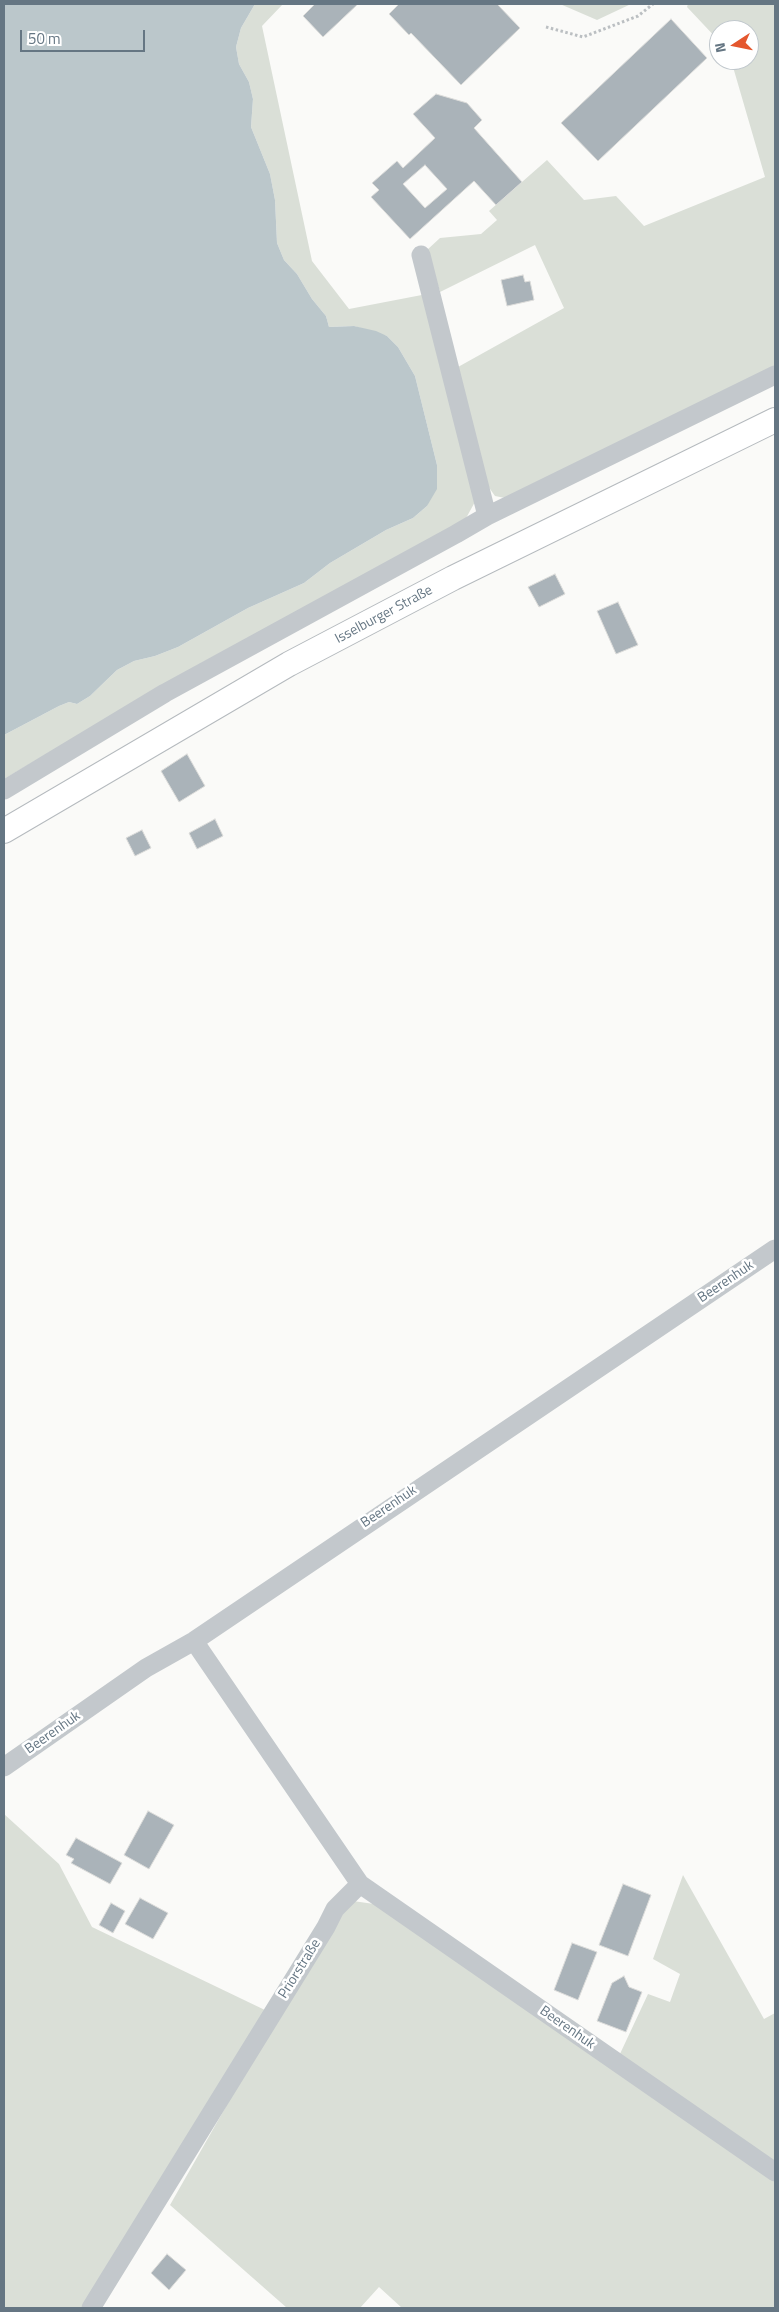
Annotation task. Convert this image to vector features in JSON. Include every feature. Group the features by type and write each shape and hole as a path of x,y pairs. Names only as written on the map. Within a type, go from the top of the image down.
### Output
{"main road":[{"name":"Isselburger Straße","path":"4,831 290,664 452,578 775,420"}],"street":[{"path":"421,255 487,516"},
{"path":"4,790 165,693 487,516 775,375"},
{"name":"Beerenhuk","path":"4,1767 146,1668 194,1641 775,1249"},
{"path":"194,1641 360,1884"},
{"name":"Beerenhuk","path":"360,1884 775,2172"},
{"name":"Priorstraße","path":"91,2308 326,1927 334,1909 360,1884"}],"path":[{"path":"546,27 583,36 638,16 652,4"}],"shaded area":[{"path":"4,4 255,4 241,28 236,47 239,64 249,82 253,99 251,127 270,174 275,200 277,243 284,260 297,274 312,299 326,316 329,327 354,326 376,331 387,336 398,347 415,376 437,465 437,489 427,506 413,518 386,530 330,563 304,583 248,608 178,647 155,656 134,661 117,670 90,696 77,704 69,702 59,706 4,735"},
{"path":"255,4 283,4 262,26 312,261 349,309 427,294 476,500 465,520 196,666 4,779 4,735 59,706 69,702 77,704 90,696 117,670 134,661 155,656 178,647 248,608 304,583 330,563 386,530 413,518 427,506 437,465 415,376 398,347 387,336 354,326 329,327 326,316 312,299 297,274 284,260 277,243 275,200 270,174 251,127 253,99 249,82 239,64 236,47 241,28"},
{"path":"560,4 631,4 597,20"},
{"path":"688,4 775,4 775,369 510,499 495,496 483,479 458,367 564,308 535,245 440,292 427,250 440,238 481,234 497,220 489,211 547,160 584,200 616,196 644,226 765,177 734,70 759,70 759,20 709,20 709,30 687,7"},
{"path":"4,1814 59,1864 92,1927 267,2011 82,2308 4,2308"},
{"path":"683,1875 764,2019 775,2013 775,2163 619,2056 648,1994 670,2002 680,1974 653,1959"},
{"path":"353,1901 374,1904 775,2180 775,2308 402,2308 379,2287 360,2308 287,2308 170,2205 336,1913"}],"building":[{"path":"315,4 358,4 323,37 303,16"},
{"path":"399,4 497,4 520,28 461,85 411,33 409,35 389,14"},
{"path":"671,19 707,58 598,161 561,123"},
{"path":"436,94 467,103 482,120 474,128 522,182 496,205 474,181 410,239 371,197 379,190 372,183 397,161 403,168 435,138 413,114","holes":["425,165 447,189 425,208 403,184"]},
{"path":"523,275 525,282 530,281 534,300 507,306 501,280"},
{"path":"555,574 565,594 539,607 528,587"},
{"path":"618,602 638,645 616,654 597,611"},
{"path":"187,754 205,786 179,802 161,771"},
{"path":"215,819 223,836 197,849 189,833"},
{"path":"142,830 151,848 135,856 126,838"},
{"path":"148,1811 174,1825 149,1869 124,1855"},
{"path":"76,1838 122,1863 110,1884 71,1863 74,1859 66,1855"},
{"path":"623,1884 651,1895 628,1956 599,1945"},
{"path":"140,1898 168,1913 153,1939 125,1924"},
{"path":"111,1903 125,1911 113,1933 99,1925"},
{"path":"572,1943 597,1952 578,2000 554,1990"},
{"path":"624,1976 629,1987 642,1992 626,2032 597,2021 612,1983"},
{"path":"167,2254 186,2270 169,2290 151,2273"}]}
